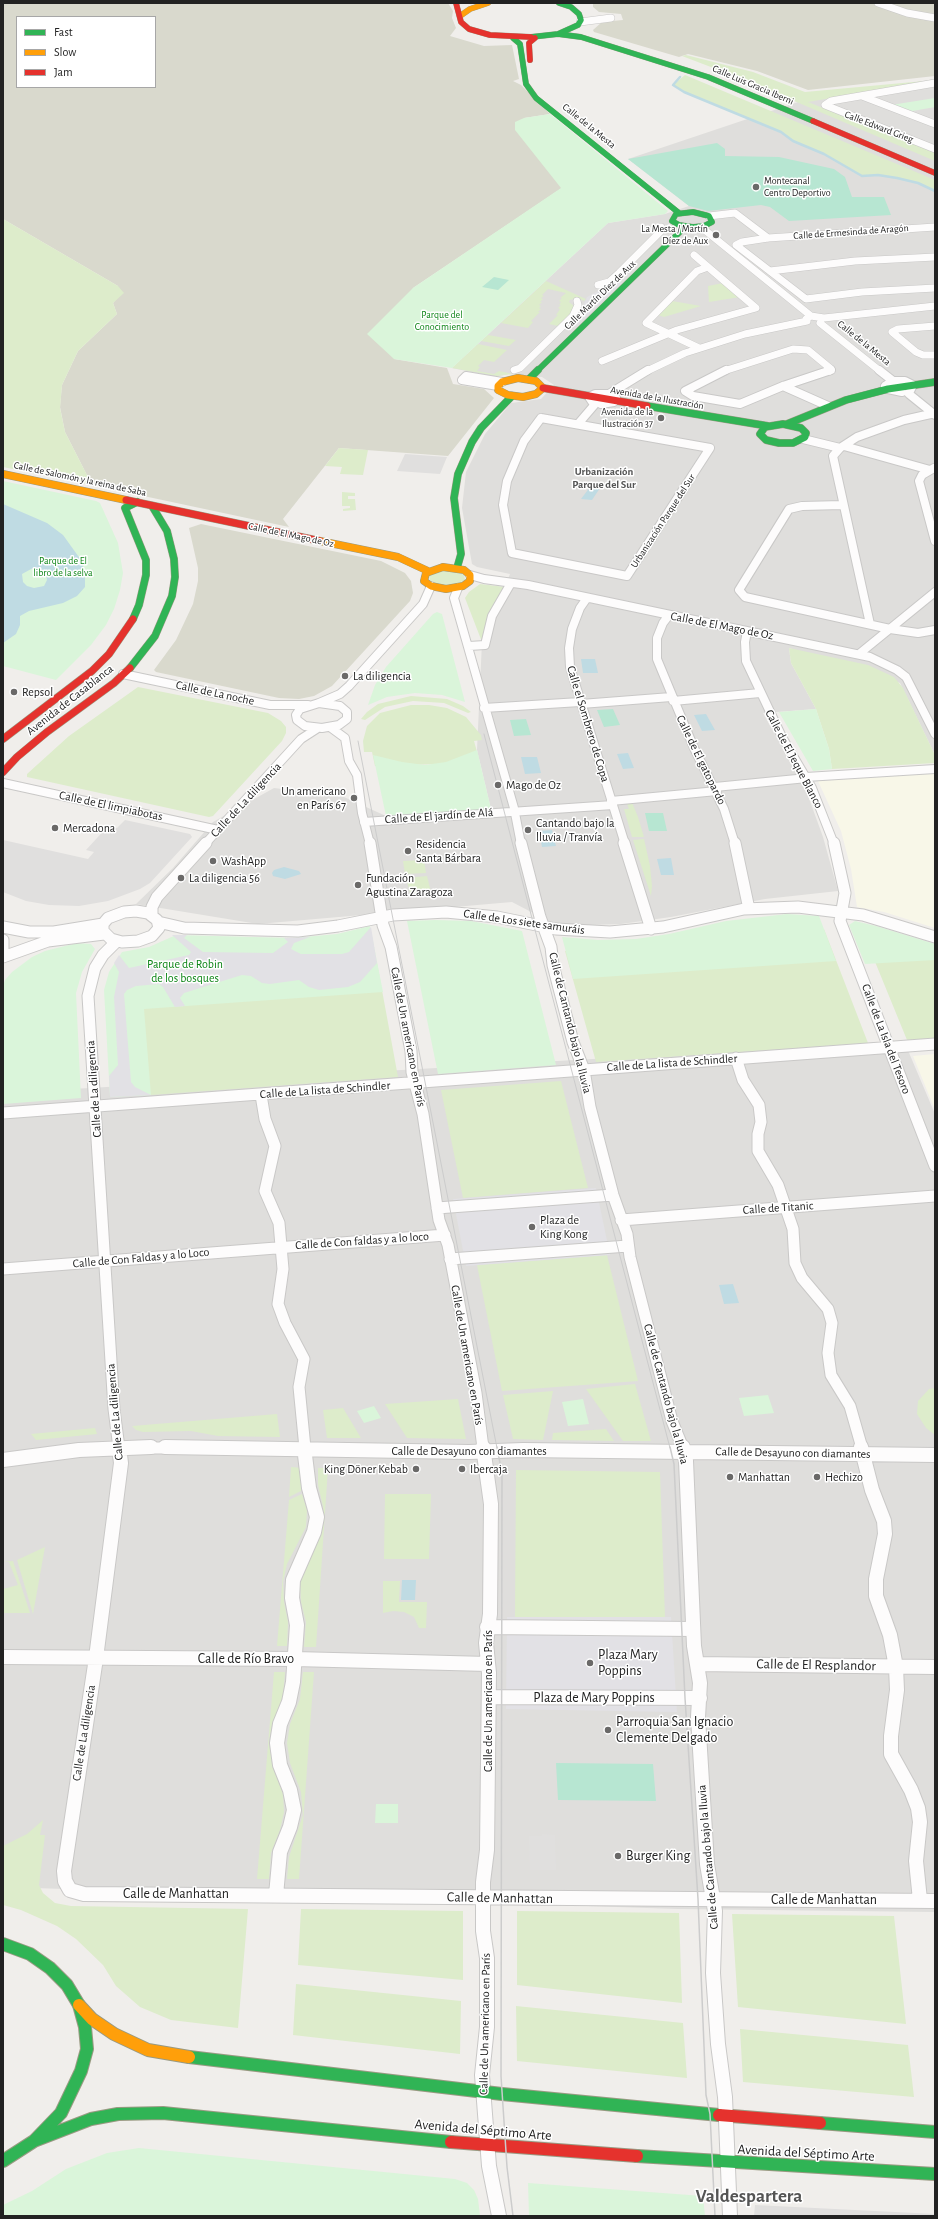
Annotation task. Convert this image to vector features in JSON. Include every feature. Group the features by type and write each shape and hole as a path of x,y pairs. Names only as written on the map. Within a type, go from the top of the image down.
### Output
{"main road":[{"path":"456,3 463,24 473,30 490,35 513,38 534,38 558,34 578,21"},
{"path":"460,16 470,9 488,3"},
{"name":"Calle Luis Gracia Iberni","path":"558,3 571,7 584,34 660,56 729,81 935,168"},
{"name":"Calle Luis Gracia Iberni","path":"558,34 581,37 702,75 935,173"},
{"name":"Calle de la Mesta","path":"513,38 520,44 526,84 536,98 684,213"},
{"name":"Calle de la Mesta","path":"534,38 528,44 532,73 535,84 544,97 684,213"},
{"path":"684,213 709,216 712,219 712,222 701,227 685,226 672,221 674,216 684,213"},
{"name":"Calle Martín Díez de Aux","path":"529,379 685,226"},
{"path":"514,378 529,379 539,382 539,391 512,396 502,393 500,384 514,378"},
{"path":"801,428 812,420 842,407 908,391 935,382"},
{"path":"787,424 828,406 888,390 908,391 935,387"},
{"name":"Avenida de la Ilustración","path":"539,391 760,434 766,440 779,443 793,443 803,439"},
{"path":"457,568 461,554 454,498 458,474 472,442 481,428 512,396"},
{"name":"Avenida de la Ilustración","path":"595,402 614,402 747,424 768,426 787,424"},
{"path":"787,424 801,428 806,432 803,439"},
{"path":"760,434 762,429 768,426"},
{"name":"Calle de Salomón y la reina de Saba","path":"3,474 137,502 154,509"},
{"name":"Avenida de Casablanca","path":"3,739 92,671 109,654 131,623 144,590 146,560 137,532 128,514 112,497"},
{"path":"128,514 126,506 137,502"},
{"path":"128,514 131,510 142,508 154,509"},
{"name":"Avenida de Casablanca","path":"3,772 17,757 47,732 95,698 123,674 139,659 155,636 172,596 175,577 174,559 167,531 154,509"},
{"name":"Calle de El Mago de Oz","path":"154,509 197,515 404,559 428,571"},
{"path":"167,531 170,519 181,516 197,515"},
{"path":"443,567 457,568 470,575 468,582 458,588 446,589 431,586 423,578 428,571 443,567"},
{"path":"3,1944 30,1954 50,1968 67,1985 78,2005 85,2027 87,2049 81,2071 61,2113 34,2141 3,2161"},
{"path":"78,2005 92,2019 114,2034 148,2050 209,2060 483,2091 726,2116 935,2132"},
{"name":"Avenida del Séptimo Arte","path":"34,2141 74,2124 118,2114 163,2114 487,2145 728,2163 835,2167 935,2174"}],"street":[{"path":"878,3 907,13 935,18"},
{"path":"578,21 611,18"},
{"path":"862,96 935,83"},
{"path":"862,96 933,123"},
{"name":"Calle Edward Grieg","path":"862,96 825,104 833,109 935,149"},
{"path":"709,216 736,213 768,238"},
{"path":"598,285 609,282 619,273 661,231 661,227"},
{"path":"701,227 809,318"},
{"name":"Calle de Ermesinda de Aragón","path":"935,227 858,230 768,238 738,243 736,245 806,299 862,292 935,288"},
{"path":"602,361 667,334 756,308 694,255"},
{"path":"770,271 855,261 935,257"},
{"path":"699,348 648,325 647,322 697,271 708,266"},
{"path":"619,273 635,276"},
{"path":"514,370 520,368 573,316 578,305 577,301"},
{"path":"609,394 655,366 699,348 745,334 809,318 822,320 935,306"},
{"name":"Calle de la Mesta","path":"822,320 893,381"},
{"path":"935,326 898,329 892,332 916,352 925,355 935,355"},
{"path":"554,335 570,338"},
{"path":"783,386 828,372 831,369 810,351 797,348 728,369 696,384 685,391 690,396 740,404 783,386 828,406"},
{"path":"908,391 888,390 885,386 893,381 905,381 908,391 934,414"},
{"path":"578,424 595,402 595,394 609,394 616,398 614,402 595,402"},
{"path":"870,624 842,505 833,456 841,448 857,437 882,427 934,414"},
{"name":"Urbanización Parque del Sur","path":"541,418 578,424 710,448 627,576 512,552 503,506 507,481 524,441 541,418"},
{"path":"803,439 929,472 919,482 935,541"},
{"path":"842,505 802,506 789,509 739,590 744,597 918,633 935,630"},
{"name":"Calle de El Mago de Oz","path":"470,575 859,654 883,662 906,677 911,684 935,734"},
{"path":"469,646 485,645 492,616 511,583"},
{"path":"319,703 340,694 349,686 423,604 431,586"},
{"name":"Calle de Cantando bajo la lluvia","path":"458,588 454,598 469,646 484,708 515,812 516,824 544,927 551,947 553,965 573,1042 584,1070 590,1107 613,1195 627,1234 630,1257 672,1421 684,1453 687,1468 686,1496 693,1629 699,1674 700,1698 698,1717 707,1864 713,1900 715,2008 726,2116 730,2216"},
{"path":"859,654 935,592"},
{"name":"Calle el Sombrero de Copa","path":"587,598 575,618 569,639 570,667 651,929"},
{"name":"Calle de El gatopardo","path":"669,615 659,630 655,649 657,659 672,699 694,748 716,789 733,834 749,909"},
{"name":"Calle de El Jeque Blanco","path":"747,631 744,648 746,661 760,693 782,736 806,778 833,840 844,893 844,904 841,911"},
{"name":"Calle de La noche","path":"123,674 270,705 308,705 319,703"},
{"path":"484,708 672,699 760,693"},
{"path":"308,705 300,709 296,717 302,725 318,728 330,728 345,721 347,712 337,705 319,703"},
{"name":"Calle de La diligencia","path":"68,1887 64,1881 64,1871 96,1658 120,1468 114,1409 104,1260 89,989 99,962 117,941 133,942 148,938 157,930 152,907 157,897 301,739 318,728"},
{"name":"Calle de Un americano en París","path":"330,728 345,738 350,761 356,775 364,822 368,832 382,917 391,948 411,1051 415,1083 423,1114 436,1190 439,1220 450,1259 476,1393 483,1451 492,1504 490,1609 486,1643 489,1697 487,1850 483,1872 487,2035 482,2074 490,2172 499,2216"},
{"name":"Calle de El jardín de Alá","path":"364,822 515,812 612,803 806,778 935,769"},
{"name":"Calle de El limpiabotas","path":"3,783 218,830"},
{"name":"Calle de Los siete samuráis","path":"103,929 108,918 124,912 136,911 155,919 188,928 291,931 327,928 382,917 421,913 465,913 497,917 544,927 592,932 651,929 749,909 798,907 841,911 882,919 935,936"},
{"name":"Calle de La Isla del Tesoro","path":"841,911 839,917 841,925 935,1166"},
{"path":"3,927 30,932 103,929 117,941"},
{"path":"3,957 48,941 103,929"},
{"path":"3,940 3,951"},
{"name":"Calle de La lista de Schindler","path":"3,1113 935,1044"},
{"path":"736,1058 743,1080 756,1097 761,1114 758,1134 758,1152 778,1185 793,1229 795,1264 802,1278 828,1309 832,1323 828,1366 831,1375 850,1406 864,1454 872,1490 884,1521 885,1534 876,1579 876,1596 890,1635 896,1666 897,1690 891,1736 891,1754 918,1808 920,1822 916,1861 920,1900"},
{"path":"261,1095 265,1120 275,1141 275,1152 267,1176 265,1191 279,1222 283,1269 278,1304 280,1313 304,1359 299,1394 309,1488 317,1517 314,1532 293,1580 292,1598 297,1625 292,1692 278,1733 280,1764 290,1790 294,1810 293,1819 280,1852 276,1895"},
{"path":"438,1208 613,1195"},
{"name":"Calle de Titanic","path":"621,1220 935,1196"},
{"name":"Calle de Con faldas y a lo loco","path":"280,1247 444,1235"},
{"path":"450,1259 628,1246"},
{"name":"Calle de Con Faldas y a lo Loco","path":"3,1269 280,1247"},
{"name":"Calle de Desayuno con diamantes","path":"3,1460 119,1447 935,1455"},
{"path":"487,1627 693,1629"},
{"name":"Calle de Río Bravo","path":"3,1657 295,1659 488,1664"},
{"name":"Calle de El Resplandor","path":"697,1664 935,1667"},
{"name":"Plaza de Mary Poppins","path":"489,1697 700,1698"},
{"name":"Calle de Manhattan","path":"68,1887 70,1890 84,1894 935,1901"}],"shaded area":[{"path":"3,3 448,3 453,11 452,18 456,28 450,36 484,46 512,45 519,79 513,81 521,85 550,114 524,118 562,188 413,288 394,359 447,368 453,384 484,389 494,398 448,456 339,448 283,519 289,527 92,485 65,432 60,407 62,385 78,351 117,314 113,303 117,298 118,286 3,219"},
{"path":"593,3 935,3 935,76 808,90 757,71 688,54 679,57 594,32 593,30 602,22 623,20 621,14 599,12 593,7"},
{"path":"935,79 935,755 900,683 789,648 791,663 816,709 763,713 807,793 823,837 838,891 765,899 671,917 621,924 558,926 512,902 258,924 136,904 173,868 213,822 274,788 344,797 386,816 491,809 477,750 482,642 510,574 477,567 472,564 462,508 466,472 485,434 511,403 541,399 554,385 542,377 508,374 495,377 452,368 608,223 665,214 689,206 628,159 807,99"},
{"path":"614,282 622,283 574,328 587,297"},
{"path":"405,454 447,457 440,474 397,471"},
{"path":"201,524 381,561 405,573 411,581 413,593 410,601 332,686 314,696 299,699 279,698 156,672 154,670 176,640 193,604 198,581 198,568 189,528"},
{"path":"935,773 935,928 884,912 857,907 851,869 841,831 818,781"},
{"path":"125,820 190,834 192,837 150,883 140,889 108,901 79,906 49,905 26,901 3,892 3,840 88,859 94,852 86,850 108,826 117,828"},
{"path":"371,927 377,963 360,982 348,987 319,990 309,987 299,980 270,984 262,983 251,976 242,975 184,993 180,998 185,1006 175,1007 163,987 159,984 136,986 127,990 124,994 131,1082 135,1087 151,1095 110,1097 109,1076 118,1065 114,997 119,972 114,963 119,955 129,968 189,955 191,952 172,935 187,935 184,938 203,952 273,953 288,942 284,938 310,937 294,943 291,949 301,954 342,954 349,952"},
{"path":"904,1041 935,1114 935,1912 678,1909 3,1887 3,1093"},
{"path":"935,1054 935,1110 913,1056"},
{"name":"Plaza de King Kong","path":"596,1188 610,1255 466,1266 453,1199"},
{"name":"Plaza Mary Poppins","path":"507,1617 671,1617 677,1712 506,1709"},
{"path":"542,1834 555,1835 556,1870 530,1870 529,1836 542,1836"},
{"path":"755,2205 935,2214 935,2216 754,2216"}],"green space":[{"path":"686,55 753,72 805,92 935,80 808,102 935,153 935,161 745,80 682,56"},
{"path":"685,75 935,180 935,191 918,183 897,178 878,175 862,176 824,154 793,141 781,132 684,92 673,85"},
{"path":"935,98 935,107 907,112 891,105"},
{"name":"Parque del Conocimiento","path":"550,114 668,211 665,214 608,223 452,368 394,359 367,334 413,288 561,188 515,130 515,122 524,118"},
{"name":"Montecanal Centro Deportivo","path":"717,143 725,149 725,156 779,157 834,169 845,177 852,197 884,197 891,215 789,221 770,207 761,205 708,211 689,206 628,159"},
{"path":"3,219 118,286 124,293 113,303 117,314 78,351 62,385 60,408 65,432 92,485 3,467"},
{"path":"494,277 509,280 498,290 482,287"},
{"path":"546,281 586,299 584,301 578,298 570,300 569,302 574,306 570,314 558,326 549,324 558,315 556,315 560,309 558,308 561,305 559,305 561,302 559,301 562,298 560,298 566,293 548,289 542,295 544,296 541,298 543,299 539,305 541,306 539,308 541,309 538,312 540,312 531,321 533,322 528,328 501,323"},
{"path":"723,283 740,297 709,302 708,286"},
{"path":"672,301 701,306 664,317 658,315"},
{"path":"488,335 516,340 509,346 481,341"},
{"path":"478,344 507,350 494,362 484,360 478,366 480,367 477,371 494,374 499,371 513,374 497,376 452,368"},
{"path":"339,448 368,450 363,475 340,474 342,467 325,466"},
{"name":"Parque de El libro de la selva","path":"3,481 100,503 118,543 123,573 120,590 114,609 106,625 91,645 56,680 3,666"},
{"path":"342,492 355,493 355,496 348,496 348,499 355,499 356,510 343,511 343,509 350,508 350,506 342,506"},
{"path":"453,570 464,575 465,580 455,585 438,585 430,580 429,576 433,572"},
{"path":"480,584 505,587 482,642 465,598 469,592"},
{"path":"437,612 442,614 465,702 442,695 415,693 387,697 368,705 375,685 386,667 433,614"},
{"path":"789,648 868,665 894,677 903,688 935,755 935,763 832,769 829,749 816,709 791,663"},
{"path":"138,687 268,713 281,721 286,727 286,733 282,741 213,816 209,817 27,777 27,774 69,736"},
{"path":"411,696 447,699 463,706 471,712 468,713 444,703 413,701 385,707 365,720 361,719 367,712 378,704"},
{"path":"411,705 429,705 447,708 466,717 481,735 482,740 474,741 479,759 472,763 375,766 372,752 364,752 363,741 367,726 380,713"},
{"path":"613,709 620,725 604,727 597,710"},
{"path":"816,709 829,749 832,769 813,771 779,712"},
{"path":"526,719 531,735 514,736 510,720"},
{"path":"477,750 491,809 386,816 373,755 402,762 425,765 446,762"},
{"path":"631,800 644,837 632,837 624,809 629,809 626,801"},
{"path":"645,813 663,813 667,831 649,831"},
{"path":"644,839 650,866 652,886 651,896 633,840"},
{"path":"424,860 426,873 405,874 403,861"},
{"path":"427,876 431,892 410,893 406,878"},
{"path":"787,914 819,916 836,961 573,979 562,937 598,940 636,939 669,934 726,921"},
{"path":"407,921 471,921 522,931 556,1065 438,1074"},
{"path":"855,921 935,944 935,960 865,964 849,925"},
{"name":"Parque de Robin de los bosques","path":"370,926 383,992 144,1009 151,1095 110,1097 104,990 109,972 122,952 149,947 176,935 293,938 337,934"},
{"path":"824,929 868,1043 596,1062 565,951 706,955"},
{"path":"77,943 91,944 95,949 82,972 76,993 81,1098 3,1104 3,986 5,980 12,972 32,957 45,951"},
{"path":"935,948 935,1038 907,1040 871,952"},
{"path":"377,963 398,1077 151,1095 135,1087 125,992"},
{"path":"561,1081 588,1188 463,1198 441,1090"},
{"path":"607,1255 638,1381 502,1391 477,1265"},
{"path":"635,1384 651,1441 623,1441 586,1389"},
{"path":"935,1388 935,1435 926,1428 917,1414 918,1401 929,1389"},
{"path":"553,1391 543,1440 513,1439 503,1395"},
{"path":"768,1395 774,1413 744,1416 739,1398"},
{"path":"458,1399 466,1439 407,1438 385,1404"},
{"path":"583,1399 589,1424 568,1426 562,1402"},
{"path":"374,1406 381,1418 364,1423 357,1411"},
{"path":"343,1408 361,1438 327,1438 323,1410"},
{"path":"277,1414 280,1437 218,1436 191,1431 143,1432 136,1430 132,1426"},
{"path":"95,1428 97,1434 36,1440 31,1434"},
{"path":"606,1429 614,1441 552,1440 553,1433"},
{"path":"291,1467 302,1468 301,1491 289,1497"},
{"path":"318,1468 328,1468 316,1647 304,1647 306,1622 301,1602 300,1583 302,1571 318,1541 324,1523 323,1506 318,1485"},
{"path":"516,1470 660,1472 665,1618 515,1617"},
{"path":"302,1494 307,1510 306,1527 287,1564 283,1582 284,1602 288,1622 287,1646 277,1646 289,1500"},
{"path":"385,1494 431,1494 429,1559 384,1559"},
{"path":"45,1547 33,1614 17,1560"},
{"path":"13,1561 30,1613 3,1613 3,1589 18,1585 9,1562 3,1562"},
{"path":"383,1581 400,1581 399,1602 427,1602 426,1628 419,1628 414,1617 404,1612 393,1611 383,1613"},
{"path":"274,1672 285,1672 283,1696 272,1726 269,1741 272,1765 283,1794 284,1812 280,1830 271,1853 269,1879 257,1879"},
{"path":"303,1672 314,1672 299,1879 287,1879 289,1857 303,1815 301,1792 290,1763 287,1743 290,1724 300,1699"},
{"path":"556,1763 653,1764 656,1801 558,1800"},
{"path":"376,1804 398,1804 398,1823 375,1823"},
{"path":"43,1820 40,1835 45,1835 39,1885 43,1893 55,1903 71,1906 248,1909 238,2028 171,2020 140,2007 116,1986 103,1965 76,1939 57,1926 21,1910 3,1905 3,1846 27,1834"},
{"path":"301,1909 463,1911 463,1980 298,1965"},
{"path":"517,1911 679,1913 682,2003 517,1985"},
{"path":"732,1914 894,1916 906,2024 738,2007"},
{"path":"296,1984 461,2001 460,2054 293,2035"},
{"path":"516,2006 683,2023 687,2078 517,2061"},
{"path":"740,2029 908,2045 914,2097 743,2082"},
{"path":"139,2148 455,2179 467,2183 474,2190 478,2199 480,2216 3,2216 3,2205 32,2191 66,2169 107,2153"},
{"path":"528,2183 703,2196 705,2216 529,2216"}],"water":[{"path":"596,483 603,485 604,489 600,488 592,500 581,499 590,487 586,486"},
{"path":"3,504 47,523 63,535 81,560 85,574 85,587 77,596 63,603 29,611 20,616 20,625 16,634 3,643","holes":["33,568 46,573 47,580 44,586 34,588 27,586 23,582 22,574"]},
{"path":"581,659 595,659 598,673 583,673"},
{"path":"706,714 715,730 702,731 694,715"},
{"path":"628,753 634,768 623,769 617,754"},
{"path":"521,757 537,757 541,773 525,774"},
{"path":"552,830 556,846 542,847 539,831"},
{"path":"671,858 674,875 661,875 657,859"},
{"path":"284,867 299,871 301,874 285,879 273,876 272,873 274,870"},
{"path":"733,1284 739,1303 724,1304 719,1285"},
{"path":"402,1580 416,1580 415,1600 401,1600"}],"waterway":[{"path":"680,77 673,85 684,92 781,132 793,141 824,154 862,176 878,175 897,178 918,183 935,191"}],"tram line":[{"path":"484,734 670,1448"},
{"path":"358,741 497,1448"},
{"path":"497,1447 502,1474 501,2076 507,2167 513,2216"},
{"path":"670,1447 674,1464 685,1698 698,1899 706,2095 710,2114 715,2216"}],"traffic: fast":[{"path":"531,37 558,34 578,25 581,20 579,14 571,7 559,3"},
{"path":"558,34 581,37 708,77 813,121"},
{"path":"513,38 520,44 526,84 536,98 679,213"},
{"path":"693,212 709,216 712,222 704,226 693,227 679,225 672,221 676,214 693,212"},
{"path":"529,379 685,227"},
{"path":"787,424 846,400 888,389 935,382"},
{"path":"457,568 461,554 454,498 458,474 472,442 481,428 512,396"},
{"path":"647,406 768,426"},
{"path":"783,424 801,428 806,433 805,437 793,443 779,443 766,440 760,434 765,427 783,424"},
{"path":"133,619 139,605 146,575 146,560 125,508 137,502"},
{"path":"130,668 139,659 155,636 172,596 175,577 174,559 167,531 152,506"},
{"path":"3,1944 30,1954 50,1968 67,1985 79,2005 85,2027 87,2049 81,2071 61,2113 34,2141 3,2161"},
{"path":"189,2057 502,2094 719,2115"},
{"path":"34,2141 91,2119 118,2114 163,2113 451,2142"},
{"path":"820,2123 935,2132"},
{"path":"637,2156 935,2174"}],"traffic: slow":[{"path":"460,16 470,9 488,3"},
{"path":"518,378 536,381 543,388 536,394 523,397 508,395 498,390 498,386 502,382 518,378"},
{"path":"3,474 126,500"},
{"path":"320,541 398,557 428,571"},
{"path":"443,567 464,570 470,575 470,581 463,586 446,589 431,586 424,581 426,573 443,567"},
{"path":"79,2005 92,2019 114,2034 148,2050 189,2057"}],"traffic: jam":[{"path":"456,3 461,22 469,29 490,35 521,38 531,37"},
{"path":"530,60 529,43 535,38"},
{"path":"813,121 935,173"},
{"path":"543,388 647,406"},
{"path":"126,500 320,541"},
{"path":"3,739 92,671 109,654 133,619"},
{"path":"3,772 17,757 47,732 114,683 130,668"},
{"path":"719,2115 820,2123"},
{"path":"451,2142 637,2156"}],"place":[{"name":"Montecanal Centro Deportivo","path":"756,187"},
{"name":"La Mesta / Martín Díez de Aux","path":"716,235"},
{"name":"Avenida de la Ilustración 37","path":"661,418"},
{"name":"La diligencia","path":"345,676"},
{"name":"Repsol","path":"14,692"},
{"name":"Mago de Oz","path":"498,785"},
{"name":"Un americano en París 67","path":"354,798"},
{"name":"Mercadona","path":"55,828"},
{"name":"Cantando bajo la lluvia / Tranvía","path":"528,830"},
{"name":"Residencia Santa Bárbara","path":"408,851"},
{"name":"WashApp","path":"213,861"},
{"name":"La diligencia 56","path":"181,878"},
{"name":"Fundación Agustina Zaragoza","path":"358,885"},
{"name":"Plaza de King Kong","path":"532,1227"},
{"name":"King Döner Kebab","path":"416,1469"},
{"name":"Ibercaja","path":"462,1469"},
{"name":"Manhattan","path":"730,1477"},
{"name":"Hechizo","path":"817,1477"},
{"name":"Plaza Mary Poppins","path":"590,1663"},
{"name":"Parroquia San Ignacio Clemente Delgado","path":"608,1730"},
{"name":"Burger King","path":"618,1856"}],"district":[{"name":"Urbanización Parque del Sur","path":"604,478"},
{"name":"Valdespartera","path":"749,2196"}]}
